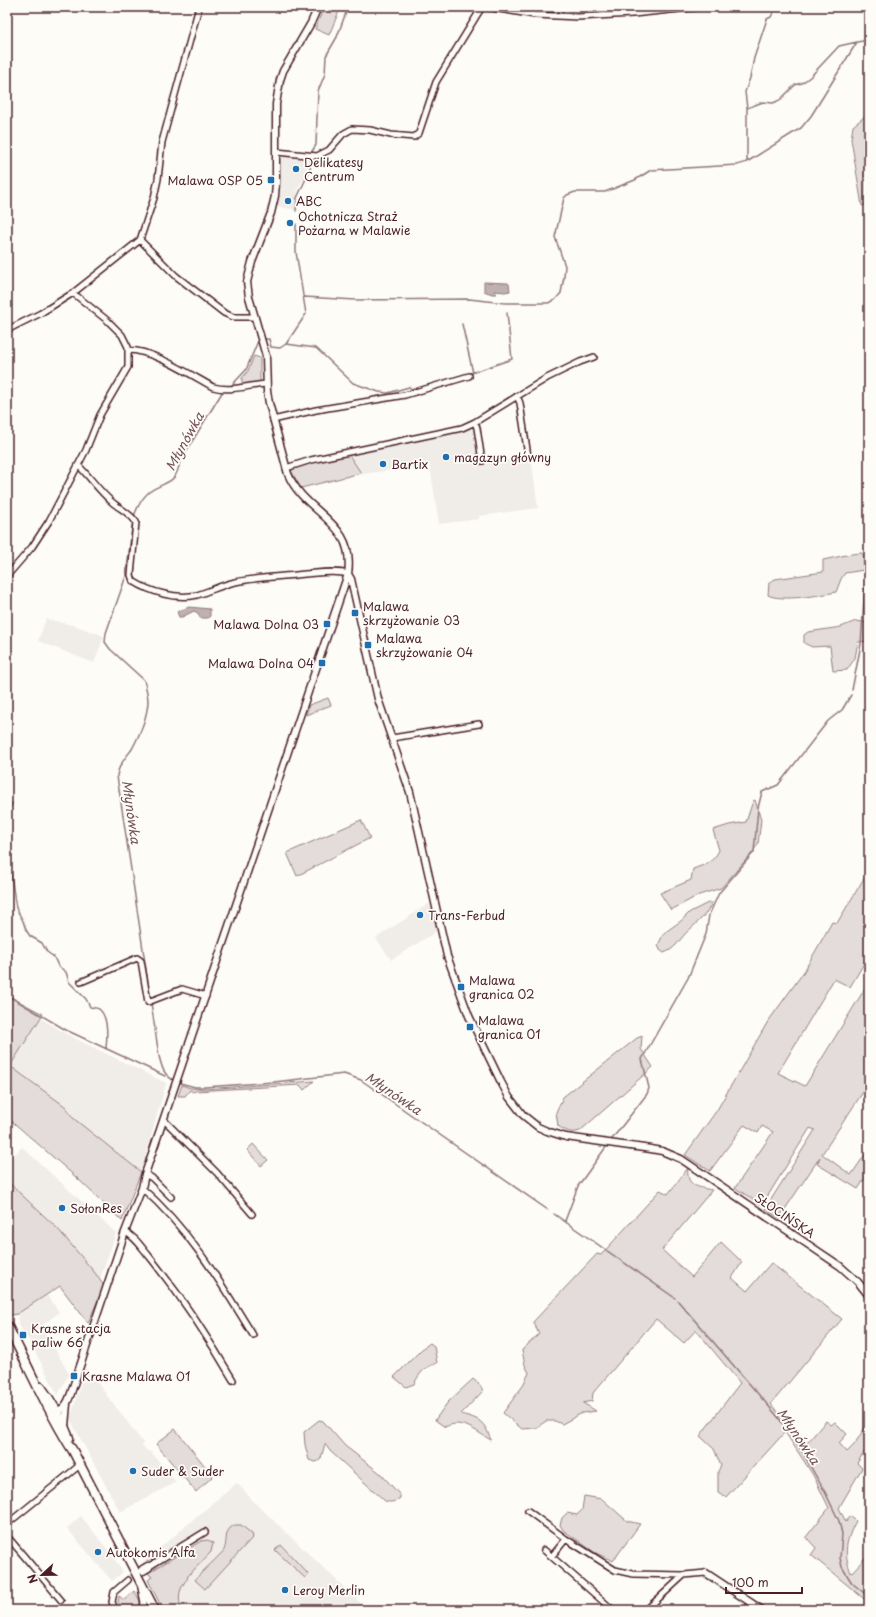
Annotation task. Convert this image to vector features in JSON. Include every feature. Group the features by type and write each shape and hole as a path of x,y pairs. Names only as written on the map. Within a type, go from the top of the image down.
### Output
{"main road":[{"path":"7,1325 56,1426 73,1451"},
{"path":"31,1373 50,1399 65,1428 73,1451 155,1610"}],"street":[{"path":"7,330 41,313 73,293 140,240 154,198 158,179 162,142 199,7"},
{"path":"65,1428 67,1402 125,1232 142,1188 145,1174 348,574 348,552 342,536 332,524 296,489 286,468 267,395 266,356 248,291 248,277 269,219 276,185 276,104 280,80 283,71 311,23 318,7"},
{"path":"276,152 314,156 329,150 343,134 352,129 370,130 391,135 414,137 419,133 436,82 482,7"},
{"path":"487,7 536,15 578,17 633,14 699,7"},
{"path":"140,240 176,276 224,313 233,317 254,317"},
{"path":"7,576 32,546 49,521 86,450 100,415 128,367 128,350 125,341 116,329 73,293"},
{"path":"128,350 138,350 156,357 213,387 220,389 239,389 251,385 267,384"},
{"path":"286,468 311,460 436,435 462,428 475,422 561,370 594,357"},
{"path":"273,420 322,409 405,395 469,376"},
{"path":"517,396 520,403 528,456"},
{"path":"475,422 482,461"},
{"path":"78,465 108,498 131,515 136,522 132,578 135,582 170,596 188,596 197,595 215,588 248,580 317,573 348,574"},
{"name":"SŁOCIŃSKA","path":"348,574 351,579 375,689 410,792 448,956 475,1030 509,1097 530,1121 547,1131 566,1137 651,1149 682,1159 840,1266 858,1282 869,1296"},
{"path":"392,738 479,724"},
{"path":"81,982 137,958 141,961 148,1002 182,989 206,996"},
{"path":"164,1120 217,1173 252,1214"},
{"path":"145,1174 152,1178 171,1197"},
{"path":"142,1188 181,1227 219,1280 253,1335"},
{"path":"125,1232 133,1238 162,1273 212,1343 233,1380"},
{"path":"47,1407 50,1410 56,1411 66,1405 67,1402"},
{"path":"56,1411 56,1426"},
{"path":"7,1524 80,1465"},
{"path":"528,1510 566,1539 615,1570 633,1574 706,1574 762,1610"},
{"path":"145,1568 205,1532"},
{"path":"7,1536 61,1600"},
{"path":"552,1556 566,1539"},
{"path":"544,1550 614,1610"},
{"path":"646,1610 684,1575"},
{"path":"115,1610 112,1602 114,1592 128,1580"},
{"path":"139,1580 144,1603 142,1610"}],"shaded area":[{"path":"324,7 335,7 340,9 329,35 315,29"},
{"path":"869,113 869,204 862,206 851,139 853,126"},
{"path":"280,156 304,158 308,172 298,188 295,210 276,206 280,191"},
{"path":"484,282 508,283 510,291 494,291 497,294 492,294 484,291"},
{"path":"254,356 260,358 260,382 242,385 242,378 248,371"},
{"path":"479,424 484,459 487,462 531,457 538,508 479,516 479,519 439,524 430,465 355,475 351,456 471,429"},
{"path":"349,455 361,473 301,488 291,471 300,465"},
{"path":"862,553 864,557 864,570 845,573 836,592 792,598 774,597 768,595 769,583 775,579 823,572 823,560"},
{"path":"189,607 210,609 210,616 208,618 200,618 198,613 194,611 179,617 177,612"},
{"path":"46,619 76,626 104,636 94,663 38,641"},
{"path":"856,621 869,623 869,641 858,642 855,658 847,670 833,671 830,646 812,647 804,643 804,635 808,632 841,627"},
{"path":"328,698 331,705 306,715 309,705"},
{"path":"755,800 761,820 758,844 752,853 721,888 699,895 671,910 660,893 691,880 693,869 711,860 719,850 713,830 746,822 753,801"},
{"path":"361,820 370,838 297,876 287,853"},
{"path":"869,870 869,955 850,987 834,979 778,1073 805,1086 869,982 869,1083 822,1154 851,1175 869,1149 869,1172 858,1189 817,1164 820,1157 779,1218 765,1209 815,1130 810,1128 762,1205 735,1188 773,1132 762,1126 758,1133 744,1125 710,1171 685,1155 717,1110 767,1023 803,973 832,922 837,923"},
{"path":"430,903 437,931 391,960 376,938"},
{"path":"708,903 712,903 706,913 674,947 664,953 660,950 658,945 664,933 681,921 690,912"},
{"path":"7,995 43,1014 10,1066 66,1107 73,1118 141,1172 122,1221 77,1178 7,1117"},
{"path":"40,1018 70,1036 166,1083 141,1172 73,1118 66,1107 10,1066"},
{"path":"642,1036 641,1049 653,1067 580,1131 569,1132 558,1126 556,1112 563,1097 637,1038"},
{"path":"314,1081 304,1090 300,1085 193,1092 190,1090 185,1096 178,1096 182,1085 190,1088 205,1089"},
{"path":"253,1144 268,1160 261,1166 247,1150"},
{"name":"SołonRes","path":"22,1147 116,1233 100,1279 58,1229 7,1181 7,1163"},
{"path":"688,1168 689,1179 694,1185 712,1190 662,1250 692,1277 721,1242 742,1262 732,1278 747,1291 771,1263 842,1319 771,1404 788,1426 802,1449 826,1421 831,1425 835,1422 847,1434 839,1443 847,1452 854,1445 869,1421 869,1445 857,1463 862,1468 839,1508 846,1522 850,1516 856,1521 848,1540 846,1552 851,1573 867,1556 869,1557 869,1603 811,1555 816,1548 806,1537 829,1508 813,1475 785,1432 726,1497 718,1492 718,1471 721,1466 714,1449 700,1436 740,1383 696,1330 684,1343 656,1319 593,1393 592,1401 583,1403 596,1411 582,1413 562,1424 555,1421 546,1421 536,1428 522,1429 503,1413 522,1387 529,1373 525,1365 522,1350 539,1334 533,1322 597,1254 601,1255 660,1190 668,1194"},
{"path":"7,1181 58,1229 100,1279 104,1286 88,1323 60,1286 17,1314 11,1315 7,1308 10,1307 7,1301"},
{"path":"47,1295 59,1312 42,1326 69,1374 58,1395 28,1338 27,1339 18,1323 19,1315 17,1314"},
{"path":"430,1343 434,1346 437,1363 426,1368 418,1376 414,1384 406,1387 394,1377"},
{"path":"86,1368 144,1444 142,1445 147,1451 151,1452 176,1482 120,1512 70,1419"},
{"path":"473,1379 480,1385 483,1391 461,1414 477,1419 486,1429 491,1440 464,1425 458,1424 445,1427 435,1420 448,1402"},
{"path":"319,1420 323,1421 345,1446 380,1473 400,1495 400,1498 393,1502 385,1501 330,1451 325,1444 319,1461 315,1462 309,1460 305,1445 304,1432"},
{"path":"175,1429 213,1476 196,1492 156,1444"},
{"path":"237,1483 255,1503 368,1610 166,1610 142,1563"},
{"path":"584,1496 602,1499 627,1521 640,1524 613,1561 594,1552 563,1530 560,1525 562,1518 567,1513 577,1515 582,1510"},
{"name":"Autokomis Alfa","path":"81,1516 123,1572 112,1581 67,1528"},
{"path":"241,1525 252,1534 253,1537 205,1589 195,1580 224,1550 227,1533 231,1527"},
{"path":"208,1540 213,1543 211,1552 187,1577 188,1578 181,1589 179,1597 182,1610 163,1610 148,1580 152,1577 148,1573 201,1541"},
{"path":"281,1545 308,1574 305,1578 275,1550"},
{"path":"134,1591 140,1602 138,1610 122,1610 118,1602 119,1596 124,1600"}],"waterway":[{"name":"Młynówka","path":"311,153 316,145 318,91 325,74 326,56 337,37 348,7"},
{"path":"747,108 745,92 750,78 754,58 767,19 771,17 776,7"},
{"path":"304,297 356,300 469,299 505,303 548,303 555,300 561,293 565,266 555,237 564,198 567,195 575,192 605,192 635,180 651,170 737,165 747,162 801,128 811,116 857,42 869,40"},
{"path":"747,161 747,108 763,102 773,103 780,100 795,85 802,83 810,77 839,46 857,42"},
{"name":"Młynówka","path":"296,211 297,198 310,170 311,157"},
{"name":"Młynówka","path":"265,339 269,339 271,347 280,348 286,344 306,314 296,252 296,224"},
{"path":"468,374 512,359 507,313"},
{"path":"462,324 473,373"},
{"name":"Młynówka","path":"232,385 246,370 258,341"},
{"path":"286,344 316,348 353,383 379,392 388,393 409,387 412,389 420,388 438,383"},
{"name":"Młynówka","path":"134,516 146,494 173,479 176,475 180,461 223,391"},
{"name":"Młynówka","path":"133,520 126,576 106,633 105,642 110,649 144,680 147,694 148,702 142,726 132,749 121,765 117,776 159,1056 165,1073 173,1080"},
{"path":"852,690 861,644 867,554 869,549"},
{"path":"612,1139 647,1094 649,1088 642,1059 688,978 706,934 709,915 719,893 754,852 758,808 762,792 778,785 828,721 842,710 851,695"},
{"path":"7,816 12,803"},
{"path":"7,862 11,875 16,908 26,930 30,936 42,943 47,952 54,957 58,966 66,972 69,982 86,999 90,1007 99,1009 102,1013 107,1028 106,1049"},
{"name":"Młynówka","path":"7,995 66,1030 165,1076"},
{"name":"Młynówka","path":"180,1083 195,1087 205,1087 274,1082 344,1074 361,1080 548,1210"},
{"path":"565,1221 578,1186 606,1147"},
{"name":"Młynówka","path":"554,1214 675,1298"},
{"name":"Młynówka","path":"678,1301 778,1417 800,1448 825,1492 839,1521 842,1534 840,1558 842,1567 852,1583 869,1597"}],"place":[{"name":"Delikatesy Centrum","path":"296,169"},
{"name":"Malawa OSP 05","path":"271,180"},
{"name":"ABC","path":"288,201"},
{"name":"Ochotnicza Straż Pożarna w Malawie","path":"290,223"},
{"name":"magazyn główny","path":"446,457"},
{"name":"Bartix","path":"383,464"},
{"name":"Malawa skrzyżowanie 03","path":"355,613"},
{"name":"Malawa Dolna 03","path":"327,624"},
{"name":"Malawa skrzyżowanie 04","path":"368,645"},
{"name":"Malawa Dolna 04","path":"322,663"},
{"name":"Trans-Ferbud","path":"420,915"},
{"name":"Malawa granica 02","path":"461,987"},
{"name":"Malawa granica 01","path":"470,1027"},
{"name":"SołonRes","path":"62,1208"},
{"name":"Krasne stacja paliw 66","path":"23,1335"},
{"name":"Krasne Malawa 01","path":"74,1376"},
{"name":"Suder & Suder","path":"133,1471"},
{"name":"Autokomis Alfa","path":"98,1552"},
{"name":"Leroy Merlin","path":"285,1590"}]}
